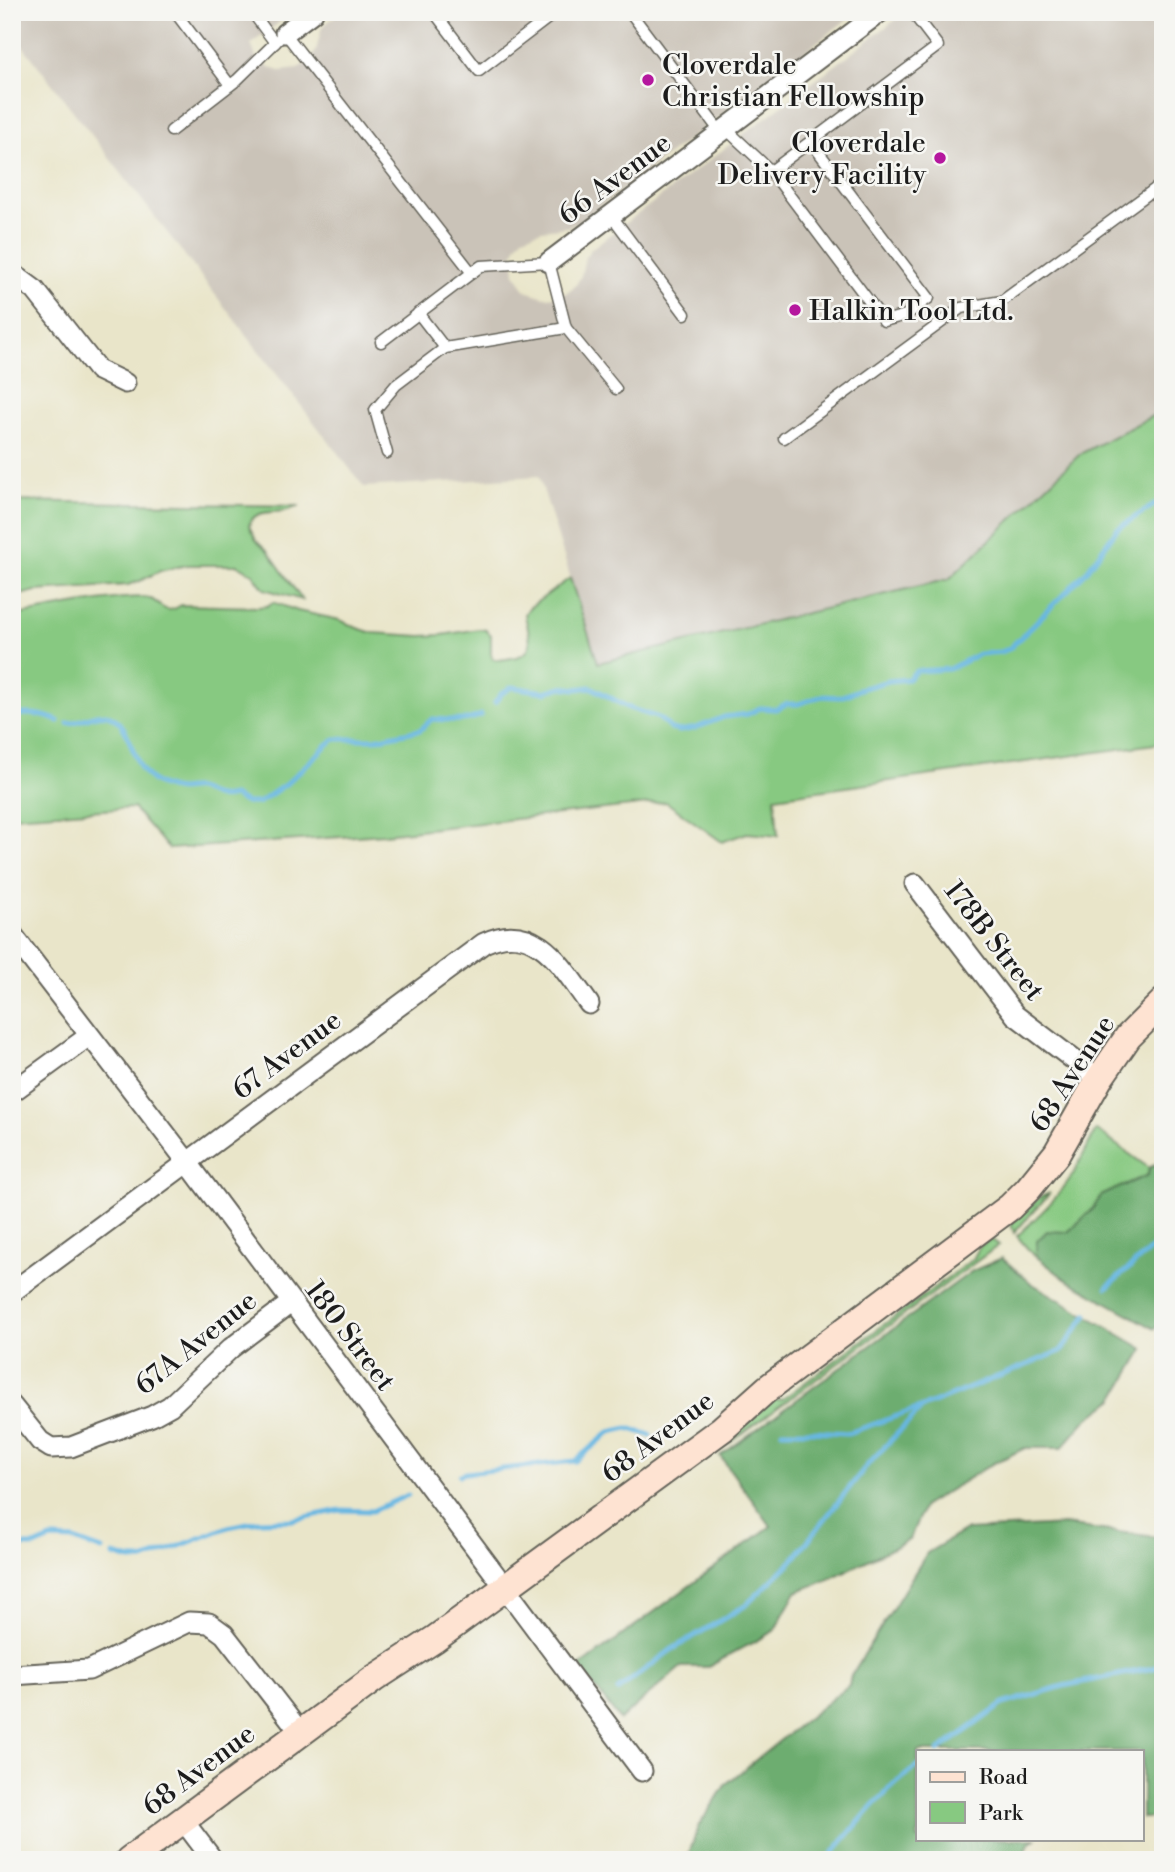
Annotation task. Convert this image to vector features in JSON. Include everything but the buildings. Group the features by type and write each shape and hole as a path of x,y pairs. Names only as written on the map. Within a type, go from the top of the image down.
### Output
{"street":[{"path":"280,38 313,12"},
{"name":"66 Avenue","path":"549,262 880,12"},
{"path":"12,273 34,290 98,370 125,383"},
{"name":"178B Street","path":"915,884 1015,1015 1099,1079"},
{"name":"180 Street","path":"12,934 188,1163 642,1771"},
{"name":"67 Avenue","path":"12,1292 471,951 496,937 512,936 537,943 561,965 589,1004"},
{"name":"68 Avenue","path":"129,1860 374,1678 435,1639 722,1429 768,1388 1010,1207 1057,1153 1099,1079 1128,1037 1163,1002"},
{"path":"12,1093 89,1036"},
{"name":"67A Avenue","path":"12,1406 40,1441 51,1448 71,1447 152,1416 170,1406 230,1348 292,1302"},
{"path":"12,1675 89,1670 189,1622 209,1623 224,1634 300,1732"},
{"path":"183,1819 213,1860"}],"lane":[{"path":"175,12 230,85"},
{"path":"252,12 280,38 472,273"},
{"path":"434,12 479,71 556,12"},
{"path":"630,12 723,131 771,171 884,321 906,315 929,298 811,142"},
{"path":"771,171 937,46 912,12"},
{"path":"171,131 230,85 280,38"},
{"path":"784,438 961,309 1002,301 1163,183"},
{"path":"611,215 685,314"},
{"path":"381,342 481,266 549,262 566,328 616,388"},
{"path":"418,313 445,348"},
{"path":"387,453 375,410 397,385 445,348 566,328"}],"shaded area":[{"path":"12,12 293,12 251,44 256,57 262,63 280,71 298,69 311,58 316,51 322,27 340,12 857,12 578,223 523,237 513,255 515,273 528,292 545,297 566,293 576,285 585,257 591,249 906,12 1163,12 1163,413 1080,454 949,579 597,663 539,476 364,487 12,32"}],"green space":[{"path":"1158,413 1163,413 1163,743 775,797 778,836 747,833 722,842 666,802 384,834 169,849 133,808 12,816 12,616 143,597 169,610 181,605 258,607 273,602 298,611 340,620 373,633 421,636 486,630 491,635 493,659 502,660 527,651 530,640 525,614 529,608 570,578 598,663 949,579 1080,454"},
{"path":"12,501 300,506 258,515 249,526 256,540 268,551 302,600 264,589 253,574 238,565 187,565 160,571 128,585 36,591 12,597"},
{"path":"1096,1130 1149,1168 1148,1175 1102,1195 1091,1211 1068,1232 1037,1241 1037,1257 1017,1236 1067,1183"},
{"path":"1163,1158 1163,1320 1155,1329 1065,1279 1037,1257 1037,1241 1047,1231 1068,1232 1091,1211 1102,1195 1148,1175 1149,1168"},
{"path":"1050,1193 1014,1233 1011,1224 1040,1197"},
{"path":"991,1239 999,1245 717,1452 715,1449 774,1399 784,1398 973,1259 980,1246"},
{"path":"1002,1258 1031,1283 1144,1349 1114,1399 1086,1420 1062,1448 1025,1448 992,1464 924,1506 909,1540 796,1592 774,1631 708,1667 681,1667 620,1720 579,1667 771,1526 720,1456 972,1271"},
{"path":"1064,1525 1163,1538 1163,1818 1144,1818 1144,1750 916,1750 916,1840 1035,1840 1029,1844 1022,1860 687,1860 698,1827 726,1784 849,1685 851,1676 927,1553 966,1530"}],"waterway":[{"path":"495,702 502,693 512,687 545,692 562,687 591,687 629,708 659,718 671,729 680,731 724,717 748,714 760,708 776,709 822,696 839,697 888,681 908,679 916,671 949,669 979,654 1009,649 1086,572 1117,529 1163,499"},
{"path":"12,716 35,714 58,721"},
{"path":"68,723 100,715 110,716 125,730 142,770 160,785 178,790 197,789 218,797 233,796 246,803 258,803 286,784 335,739 375,739 420,730 432,719 463,720 481,715"},
{"path":"1107,1287 1163,1239"},
{"path":"782,1431 848,1433 923,1407 1061,1351 1087,1315"},
{"path":"618,1690 671,1650 746,1605 792,1561 868,1464 923,1407"},
{"path":"460,1475 575,1461 610,1432 628,1428 650,1435"},
{"path":"114,1555 131,1560 144,1560 228,1527 258,1521 292,1520 340,1510 372,1511 408,1495"},
{"path":"12,1546 35,1546 51,1539 74,1540 102,1550"},
{"path":"939,1750 1003,1704 1063,1686 1163,1666"},
{"path":"827,1860 881,1798 916,1768"}],"place":[{"name":"Cloverdale Christian Fellowship","path":"648,80"},
{"name":"Cloverdale Delivery Facility","path":"940,158"},
{"name":"Halkin Tool Ltd.","path":"795,310"}]}
